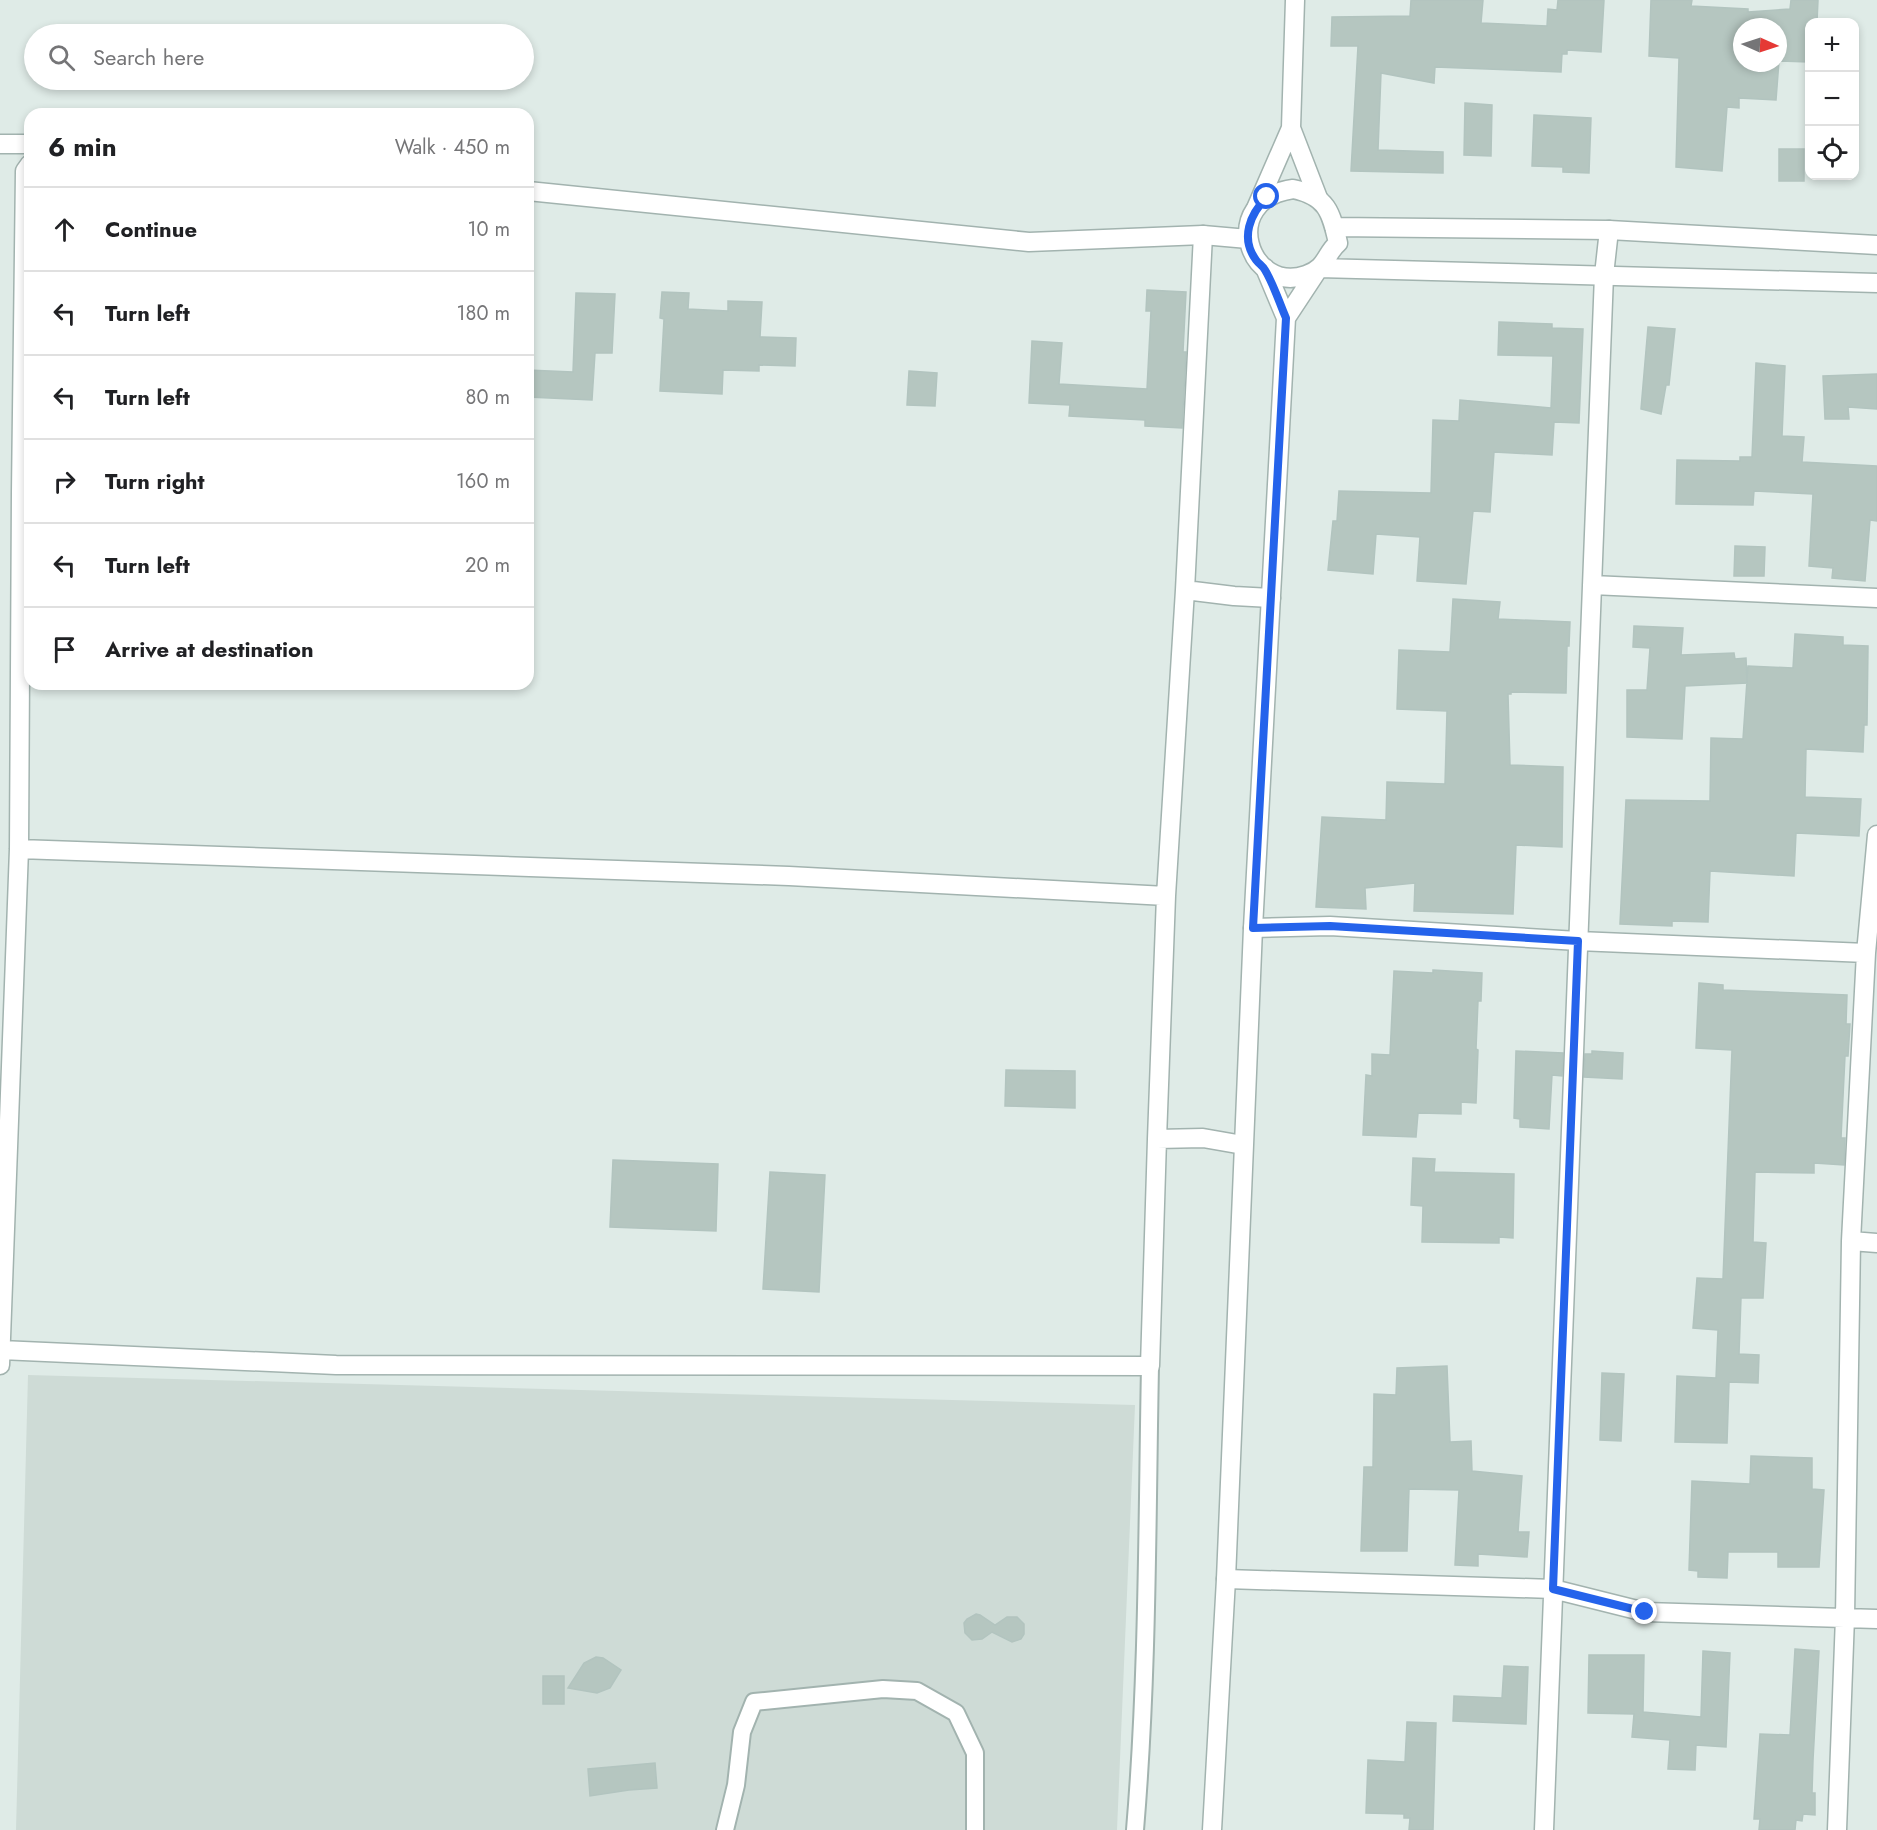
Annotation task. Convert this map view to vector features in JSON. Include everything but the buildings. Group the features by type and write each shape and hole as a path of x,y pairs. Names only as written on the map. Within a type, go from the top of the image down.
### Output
{"street":[{"path":"1295,0 1291,128 1248,227 1248,239 1256,260 1277,275 1292,278 1307,275 1319,268 1877,283"},
{"path":"1286,318 1338,243 1335,227 1327,208 1318,198 1291,128"},
{"path":"0,144 24,144"},
{"path":"1257,206 1267,197 1280,191 1293,189 1318,198"},
{"path":"534,192 1029,242 1203,234 1248,239"},
{"path":"1335,227 1609,230 1877,245"},
{"path":"1544,1830 1604,275 1609,230"},
{"path":"1,1350 336,1365 1150,1366 1163,1139 1166,896 1193,591 1203,234"},
{"path":"1212,1830 1226,1579 1253,928 1286,318 1265,268"},
{"path":"0,1365 19,849 24,278"},
{"path":"1592,585 1877,598"},
{"path":"1193,591 1271,598"},
{"path":"1837,1830 1845,1617 1851,1241 1866,953 1877,835"},
{"path":"19,849 789,876 1166,896"},
{"path":"1253,928 1330,926 1578,941 1866,953"},
{"path":"1163,1139 1203,1138 1243,1145"},
{"path":"1851,1241 1877,1243"},
{"path":"1226,1579 1553,1589 1645,1612 1877,1619"}],"lane":[{"path":"1135,1830 1145,1650 1150,1366"},
{"path":"725,1830 736,1785 742,1732 754,1702 883,1689 917,1690 956,1713 975,1753 975,1830"}],"shaded area":[{"path":"28,1375 1135,1405 1117,1830 16,1830"}],"route":[{"path":"1267,197 1257,206 1251,216 1248,239 1256,260 1265,268 1286,318 1253,928 1330,926 1578,941 1553,1589 1645,1612"}]}
